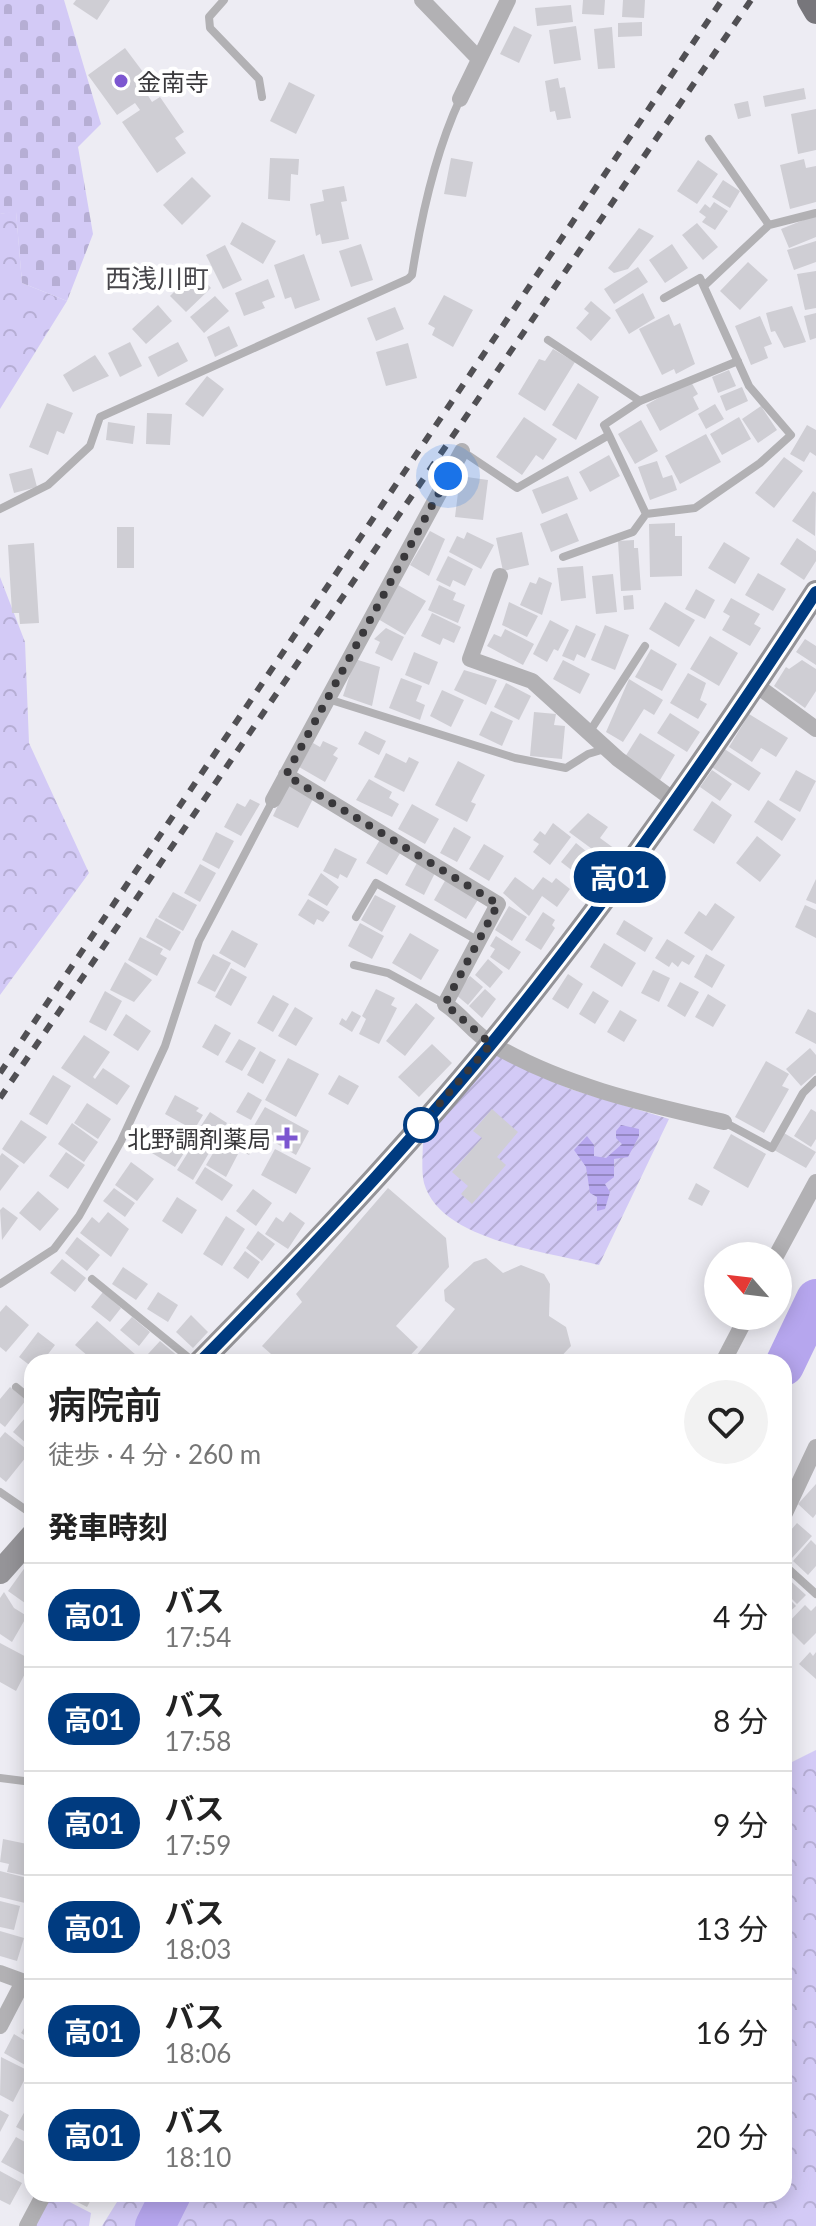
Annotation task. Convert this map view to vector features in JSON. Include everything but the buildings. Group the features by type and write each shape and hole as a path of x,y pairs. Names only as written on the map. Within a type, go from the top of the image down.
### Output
{"highway":[{"path":"809,0 816,12"}],"main road":[{"path":"205,1354 411,1136 491,1044 675,801 804,619 816,592"},
{"path":"0,1572 24,1545"}],"street":[{"path":"422,0 478,58"},
{"path":"460,99 508,0"},
{"path":"273,800 462,451"},
{"path":"500,576 470,659 532,681 618,759 675,801"},
{"path":"756,685 816,729"},
{"path":"286,775 498,904 445,1004 491,1044 575,1083 724,1122"},
{"path":"784,1242 816,1182"},
{"path":"727,1354 740,1330"},
{"path":"792,1498 816,1447"},
{"path":"0,1973 24,1982"},
{"path":"0,2026 24,1989"},
{"path":"27,2226 40,2202"}],"lane":[{"path":"219,2 209,17 210,28 259,79 262,97"},
{"path":"0,509 48,485 90,446 100,417 408,279 412,275 420,228 448,124 460,99"},
{"path":"709,139 769,225"},
{"path":"704,286 769,225 816,213"},
{"path":"563,557 633,532 646,514 695,508 760,463 791,435 749,386 700,278 664,298"},
{"path":"548,340 640,401"},
{"path":"646,514 604,425 640,401 738,361"},
{"path":"462,451 517,488 609,435"},
{"path":"590,731 645,646"},
{"path":"327,699 515,758 566,768 588,754 608,748"},
{"path":"0,1284 54,1249 79,1216 121,1141 165,1046 199,941 273,800"},
{"path":"356,917 376,883 477,940"},
{"path":"354,965 388,973 445,1004"},
{"path":"724,1122 772,1148 803,1093 816,1080"},
{"path":"92,1279 187,1354"},
{"path":"16,1387 24,1394"},
{"path":"0,1492 24,1508"},
{"path":"792,1572 816,1594"},
{"path":"0,1778 24,1781"}],"green space":[{"path":"0,0 64,0 101,124 78,147 93,234 67,301 22,283 16,212 0,214"},
{"path":"16,211 22,283 67,301 0,409 0,214"},
{"path":"0,577 25,642 29,743 89,873 0,995"},
{"path":"496,1053 570,1089 669,1119 599,1265 526,1249 473,1231 434,1203 424,1183 423,1139"},
{"path":"816,1750 816,2226 102,2226 117,2202 792,2202 792,1762"},
{"path":"40,2202 70,2202 91,2213 89,2226 27,2226"}],"shaded area":[{"path":"621,1125 639,1129 639,1136 628,1157 614,1159 614,1177 605,1184 610,1192 605,1209 597,1211 597,1197 590,1193 586,1167 574,1150 587,1136 594,1145 594,1156 606,1158 622,1144 616,1138 616,1131"}],"waterway":[{"path":"790,1354 816,1299"},
{"path":"155,2226 167,2202"}],"railway":[{"path":"0,1073 722,0"},
{"path":"0,1098 751,0"}],"bus line":[{"name":"高01","path":"208,1354 443,1101 540,983 656,828 756,685 816,592"}],"place":[{"name":"金南寺","path":"121,81"},
{"name":"北野調剤薬局","path":"287,1138"}],"district":[{"name":"西浅川町","path":"157,278"}],"route":[{"path":"421,1125 491,1044 475,1032 462,1015 445,1004 498,904 286,775 448,476"}]}
